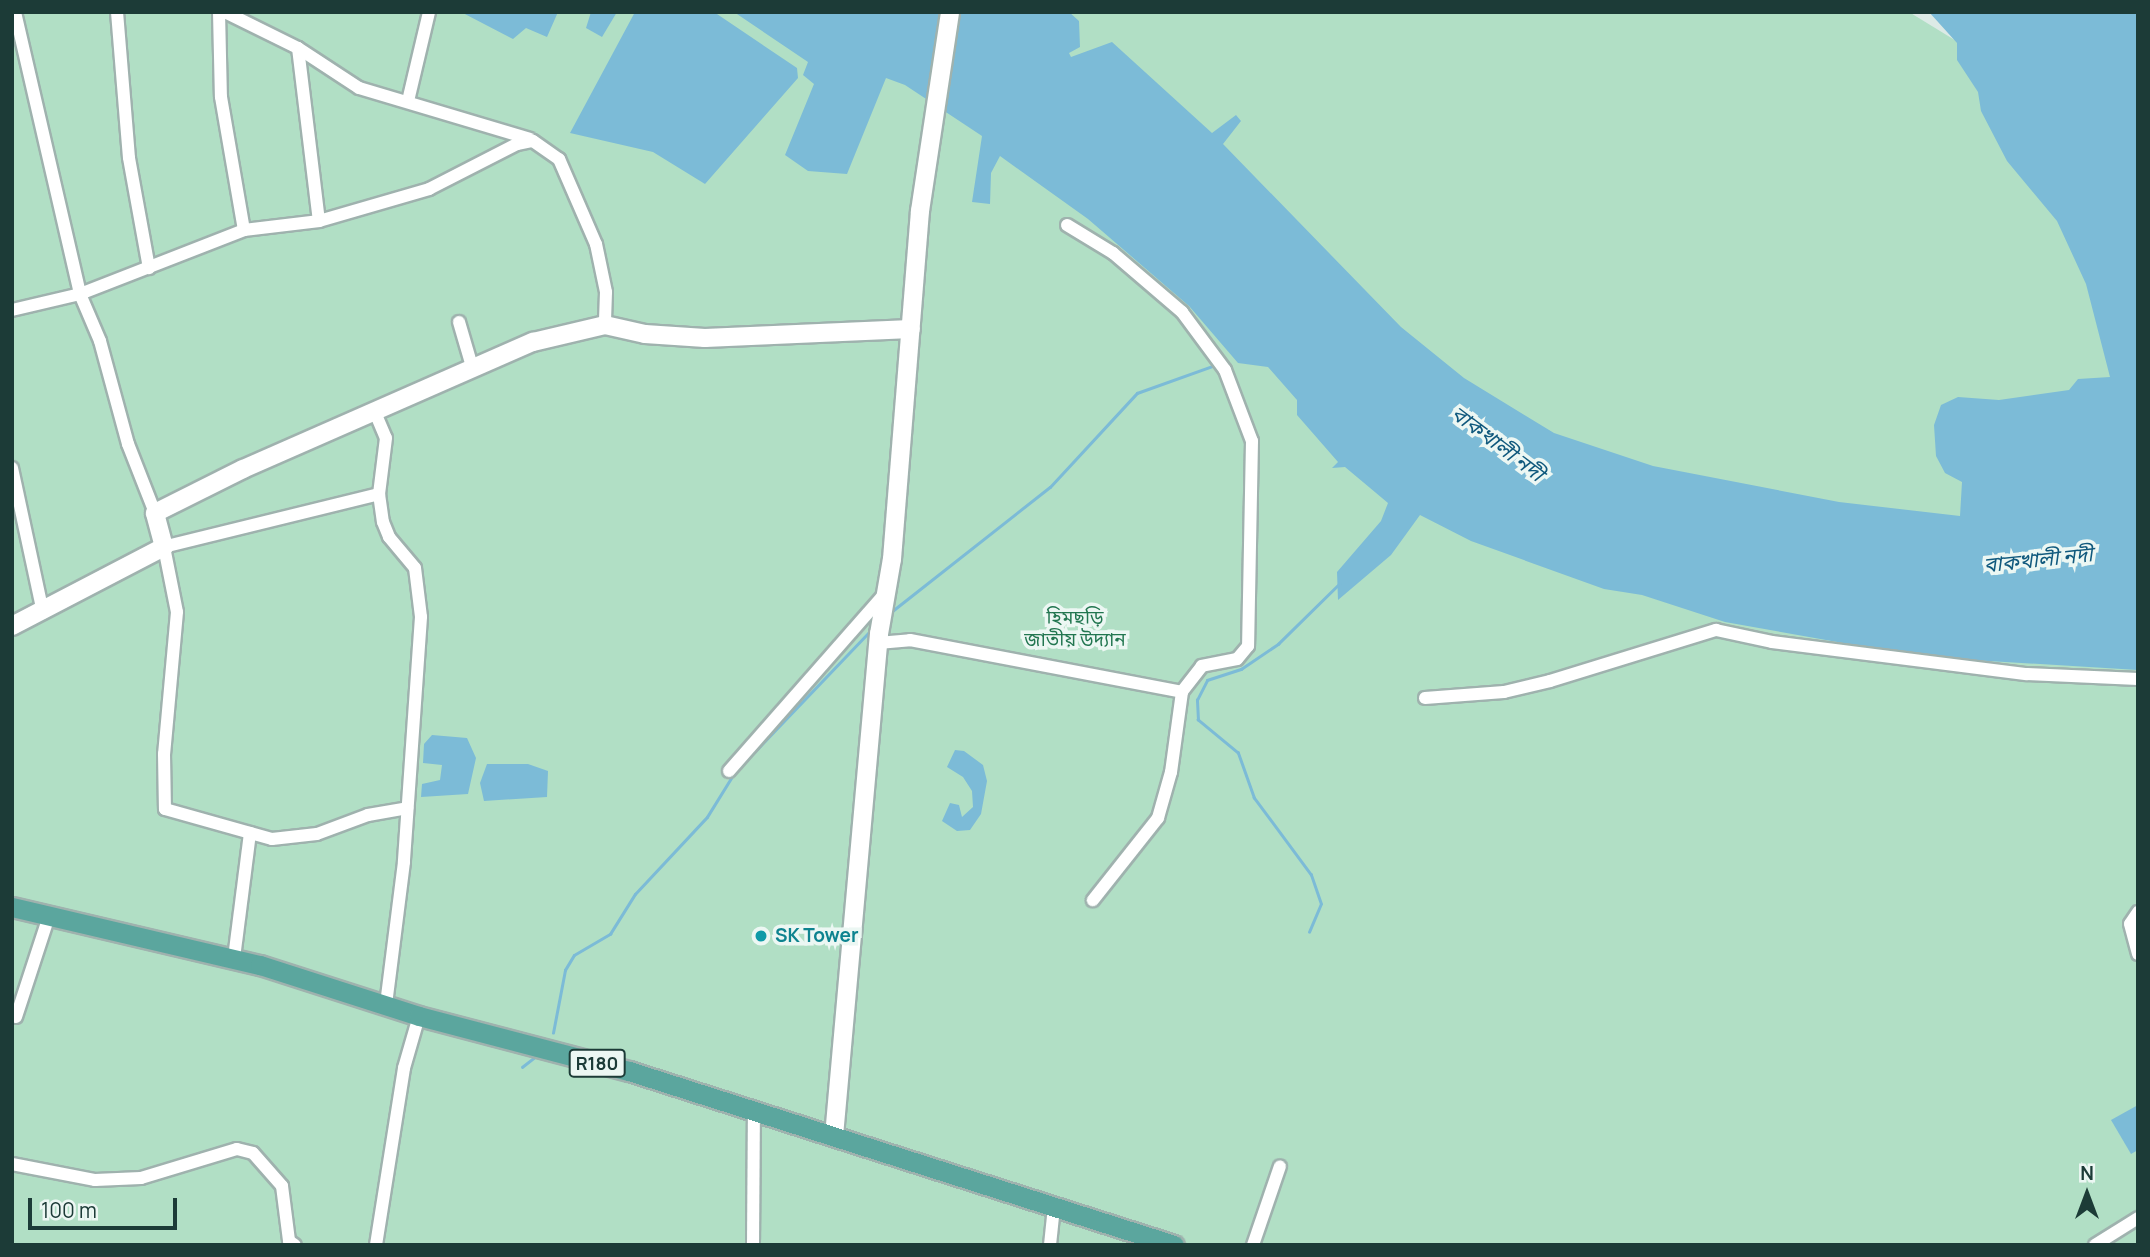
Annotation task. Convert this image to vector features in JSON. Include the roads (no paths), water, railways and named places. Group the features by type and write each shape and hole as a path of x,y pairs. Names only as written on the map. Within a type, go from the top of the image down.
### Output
{"main road":[{"path":"834,1136 878,639 886,592 920,211 950,12"},
{"path":"12,626 43,614 164,547 155,513 374,410 533,342 605,325 645,334 705,338 911,329"},
{"name":"R180","path":"12,907 234,958 419,1016 629,1071 1174,1245"}],"street":[{"path":"15,12 80,294 100,341 128,444 155,513"},
{"path":"117,12 129,158 149,268"},
{"path":"219,12 220,97 244,230"},
{"path":"225,12 298,48 359,88 533,141 559,159 596,244 606,292 605,325"},
{"path":"408,101 429,12"},
{"path":"298,48 319,221"},
{"path":"12,310 80,294 149,268 212,239 244,230 319,221 429,189 517,144 533,141"},
{"path":"1067,225 1113,253 1182,312 1225,369 1252,441 1248,646 1237,659 1202,666 1182,692 1171,772 1158,818 1094,900"},
{"path":"459,322 472,370"},
{"path":"374,410 386,438 379,494 389,537 415,568 420,649 407,808 386,1005"},
{"path":"12,468 43,614"},
{"path":"379,494 164,547 177,612 164,754 165,809 272,839 317,834 368,815 407,808"},
{"path":"729,771 886,592"},
{"path":"1425,698 1504,692 1550,681 1716,630 1772,642 2013,672 2138,679"},
{"path":"878,639 910,640 1182,692"},
{"path":"234,958 250,833"},
{"path":"2138,912 2130,924 2138,954"},
{"path":"16,1017 48,916"},
{"path":"376,1245 404,1068 419,1016"},
{"path":"753,1245 750,1144 754,1111"},
{"path":"12,1164 95,1180 141,1178 237,1150 253,1153 282,1186 289,1241 295,1245"},
{"path":"1253,1245 1280,1166"},
{"path":"1050,1245 1054,1206"},
{"path":"2095,1245 2138,1218"}],"water":[{"path":"461,12 558,12 547,37 526,28 513,39"},
{"path":"591,12 617,12 602,37 586,28"},
{"path":"635,12 714,12 797,68 798,78 705,184 653,152 570,133"},
{"name":"বাকখালী নদী","path":"734,12 1069,12 1079,21 1080,47 1069,53 1071,57 1112,42 1212,133 1236,115 1241,121 1223,144 1401,327 1464,378 1554,433 1653,466 1839,502 1960,516 1962,482 1945,473 1936,456 1934,425 1941,405 1958,397 1999,400 2069,390 2078,379 2110,377 2086,284 2057,221 2007,161 1981,111 1978,92 1957,60 1957,43 1929,12 2138,12 2138,670 1922,657 1725,622 1642,595 1604,589 1471,541 1420,515 1391,555 1338,600 1337,572 1381,521 1388,503 1345,467 1332,468 1338,462 1297,415 1297,400 1268,367 1238,363 1189,306 1088,219 1000,156 991,173 990,204 972,202 982,136 905,85 886,78 847,174 808,171 785,155 814,84 803,75 808,62"},
{"path":"432,735 467,738 476,758 468,794 421,797 422,784 440,780 442,765 423,763 424,744"},
{"path":"955,750 964,751 983,765 987,781 981,814 970,830 957,831 942,821 950,803 959,805 962,817 973,807 972,791 963,777 947,767"},
{"path":"487,764 528,764 548,771 547,797 484,801 480,783"},
{"path":"2138,1105 2138,1150 2131,1154 2111,1120"}],"waterway":[{"path":"891,612 1050,487 1137,393 1215,365"},
{"path":"1309,932 1321,904 1311,875 1254,798 1238,753 1198,720 1197,700 1207,680 1241,669 1278,644 1339,584"},
{"path":"742,765 873,628"},
{"path":"553,1033 565,970 574,955 610,934 635,894 707,817 733,775"},
{"path":"522,1067 536,1056"}],"place":[{"name":"SK Tower","path":"761,936"}],"park label":[{"name":"হিমছড়ি জাতীয় উদ্যান","path":"1075,629"}]}
